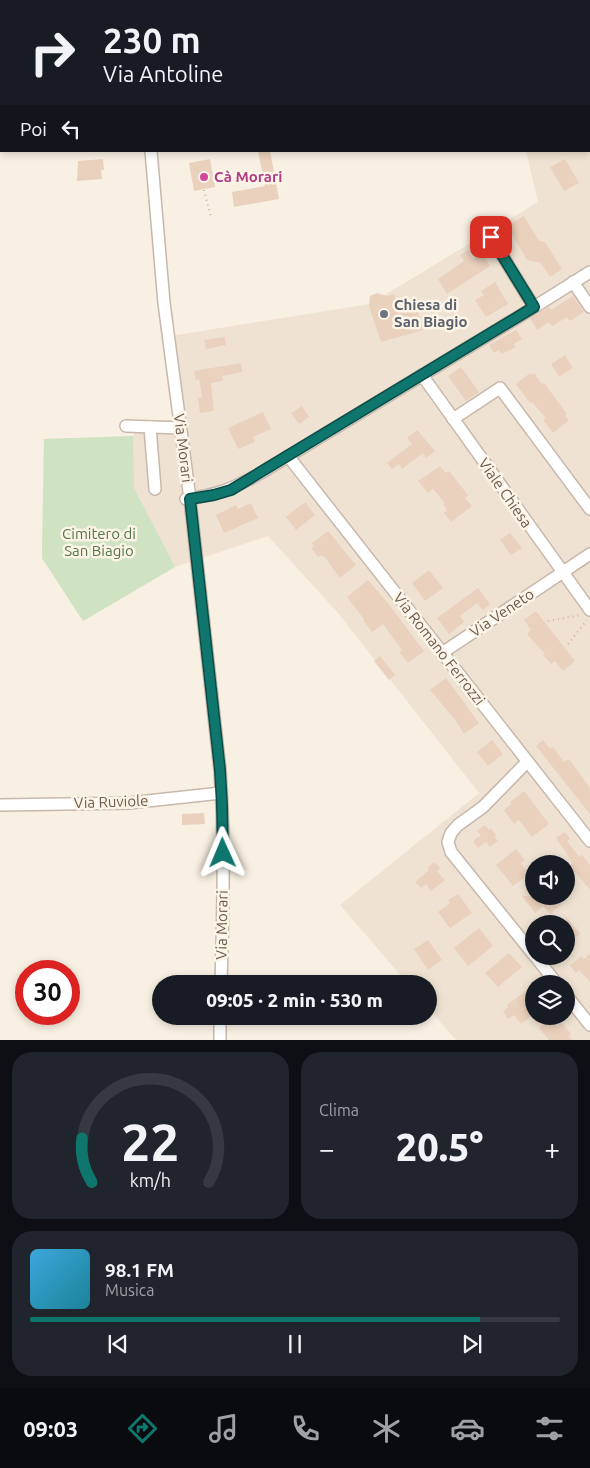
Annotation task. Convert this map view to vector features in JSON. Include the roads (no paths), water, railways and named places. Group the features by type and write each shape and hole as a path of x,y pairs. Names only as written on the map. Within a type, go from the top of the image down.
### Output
{"street":[{"name":"Via Morari","path":"151,152 158,247 221,793 223,853 221,975"},
{"path":"491,237 534,307"},
{"path":"188,499 231,490 590,272"},
{"path":"573,282 590,307"},
{"name":"Viale Chiesa","path":"422,375 562,573 586,612"},
{"path":"453,419 500,388 590,509"},
{"path":"126,426 180,428"},
{"path":"150,427 154,489"},
{"name":"Via Romano Ferrozzi","path":"288,456 590,841"},
{"name":"Via Veneto","path":"442,653 590,554"},
{"path":"525,945 451,852 448,842 451,833 458,825 483,807 528,762"},
{"name":"Via Ruviole","path":"0,805 129,803 221,793"},
{"path":"541,965 550,975"},
{"path":"575,1006 590,1025"},
{"path":"220,1025 220,1040"}],"place":[{"name":"Cà Morari","path":"204,177"},
{"name":"Chiesa di San Biagio","path":"384,314"}],"park label":[{"name":"Cimitero di San Biagio","path":"99,542"}]}
